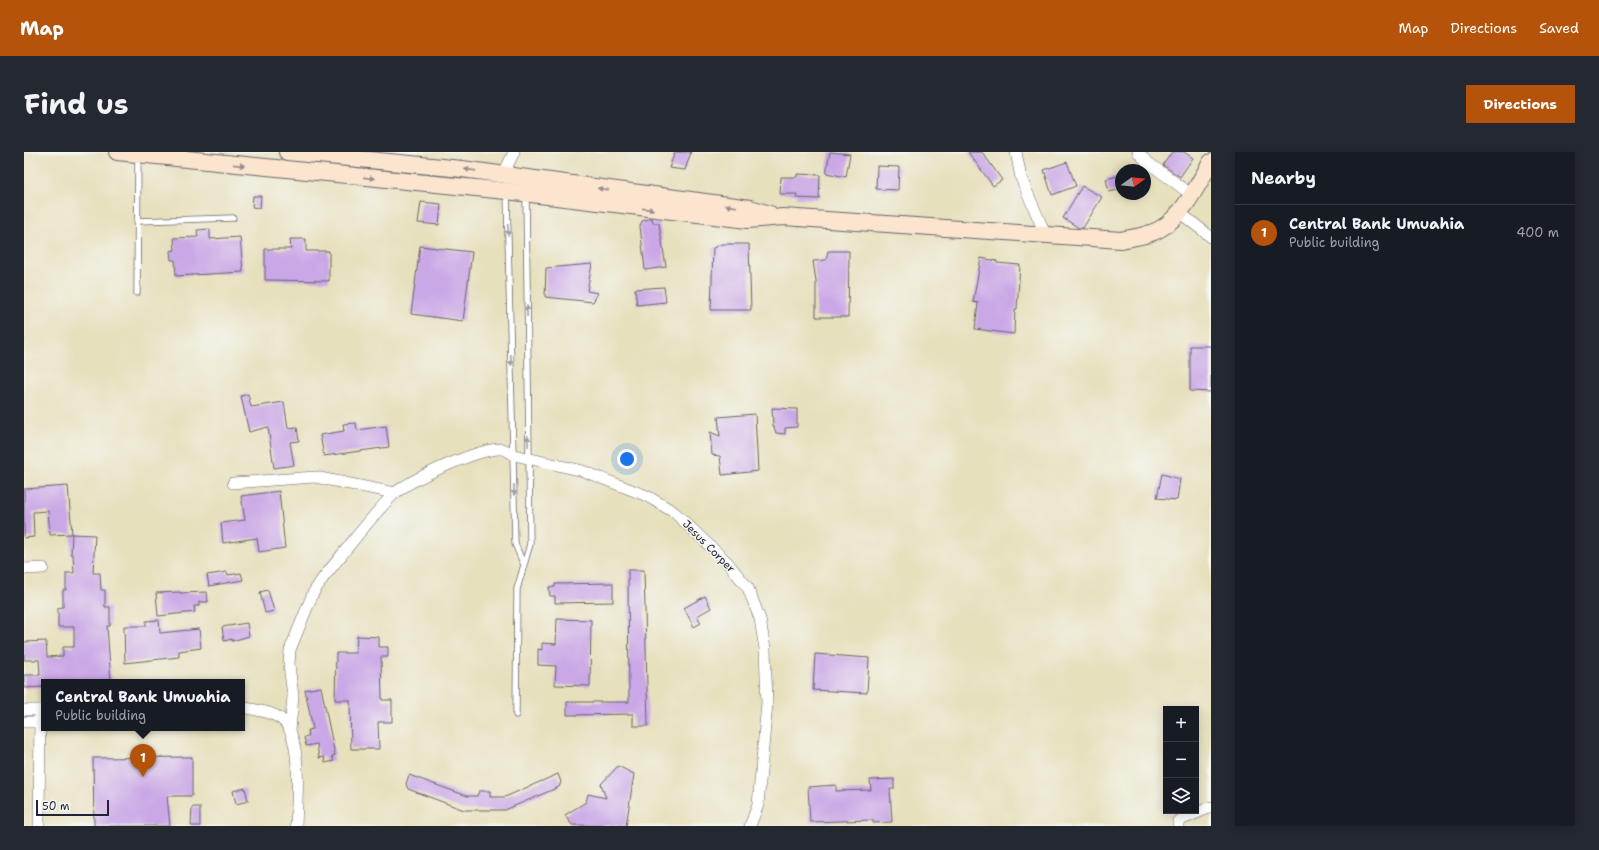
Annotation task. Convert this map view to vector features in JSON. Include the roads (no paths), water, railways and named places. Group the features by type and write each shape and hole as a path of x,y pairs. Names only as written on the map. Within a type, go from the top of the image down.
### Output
{"street":[{"path":"117,152 506,181"},
{"path":"287,152 506,181 526,186 748,220 783,217 1046,236 1127,239 1146,236 1162,229 1179,212 1192,195 1211,162"},
{"path":"506,181 514,152"},
{"path":"1016,152 1021,178 1046,236"},
{"path":"1138,152 1146,161 1192,195"},
{"path":"1179,212 1211,236"},
{"name":"Jesus Corper","path":"395,493 423,477 468,457 505,449 514,455 583,471 647,496 674,512 727,562 748,588 760,619 764,642 767,703 758,806 750,826"},
{"path":"233,483 315,478 395,493 313,593 290,650 289,665 293,696 290,730 297,759 296,826"},
{"path":"24,569 43,568"},
{"path":"245,708 281,719 290,730"},
{"path":"24,710 41,710"},
{"path":"24,722 41,722"},
{"path":"39,826 42,731"},
{"path":"1178,826 1178,821 1211,807"}],"lane":[{"path":"137,293 138,154"},
{"path":"506,181 516,544 523,563"},
{"path":"516,715 518,589 523,563 530,544 526,186"},
{"path":"137,221 233,218"}],"place":[{"name":"Central Bank Umuahia","path":"143,777"}]}
